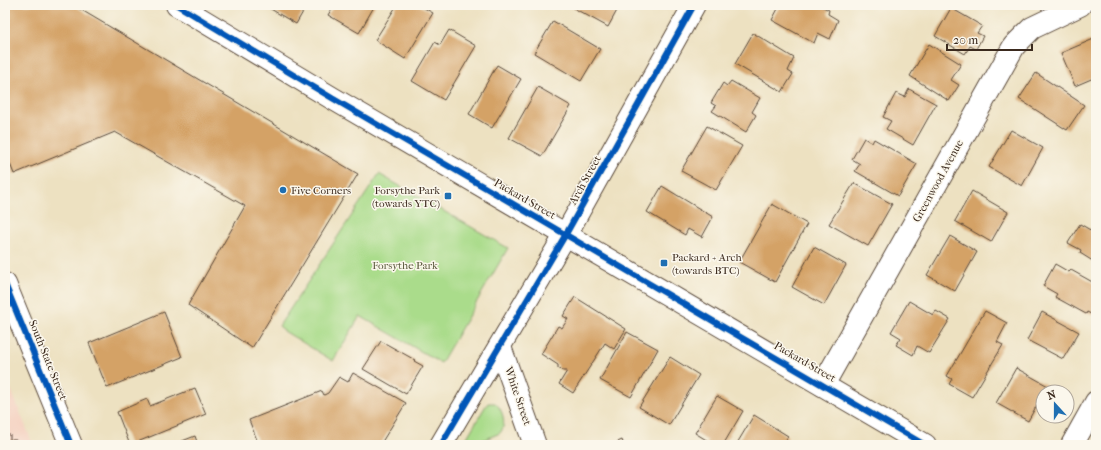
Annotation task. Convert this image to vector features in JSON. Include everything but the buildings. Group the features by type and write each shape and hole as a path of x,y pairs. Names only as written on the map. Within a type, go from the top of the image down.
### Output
{"street":[{"name":"Packard Street","path":"177,5 925,445"},
{"name":"Arch Street","path":"441,445 566,234 694,5"},
{"name":"Greenwood Avenue","path":"824,385 1014,46 1032,28 1080,5"},
{"name":"South State Street","path":"5,284 14,326 71,445"},
{"name":"White Street","path":"500,347 528,443"},
{"path":"1072,445 1096,402"}],"shaded area":[{"path":"5,374 33,445 5,445"}],"green space":[{"name":"Forsythe Park","path":"379,174 508,248 441,363 360,316 333,361 284,331 279,326"},
{"path":"488,403 495,403 500,409 504,422 502,430 500,433 468,445 466,439"}],"cycle path":[{"path":"177,5 332,98 925,445"},
{"path":"441,445 566,234 694,5"},
{"path":"5,284 71,445"}],"place":[{"name":"Five Corners","path":"283,190"},
{"name":"Forsythe Park (towards YTC)","path":"448,196"},
{"name":"Packard + Arch (towards BTC)","path":"664,263"}]}
